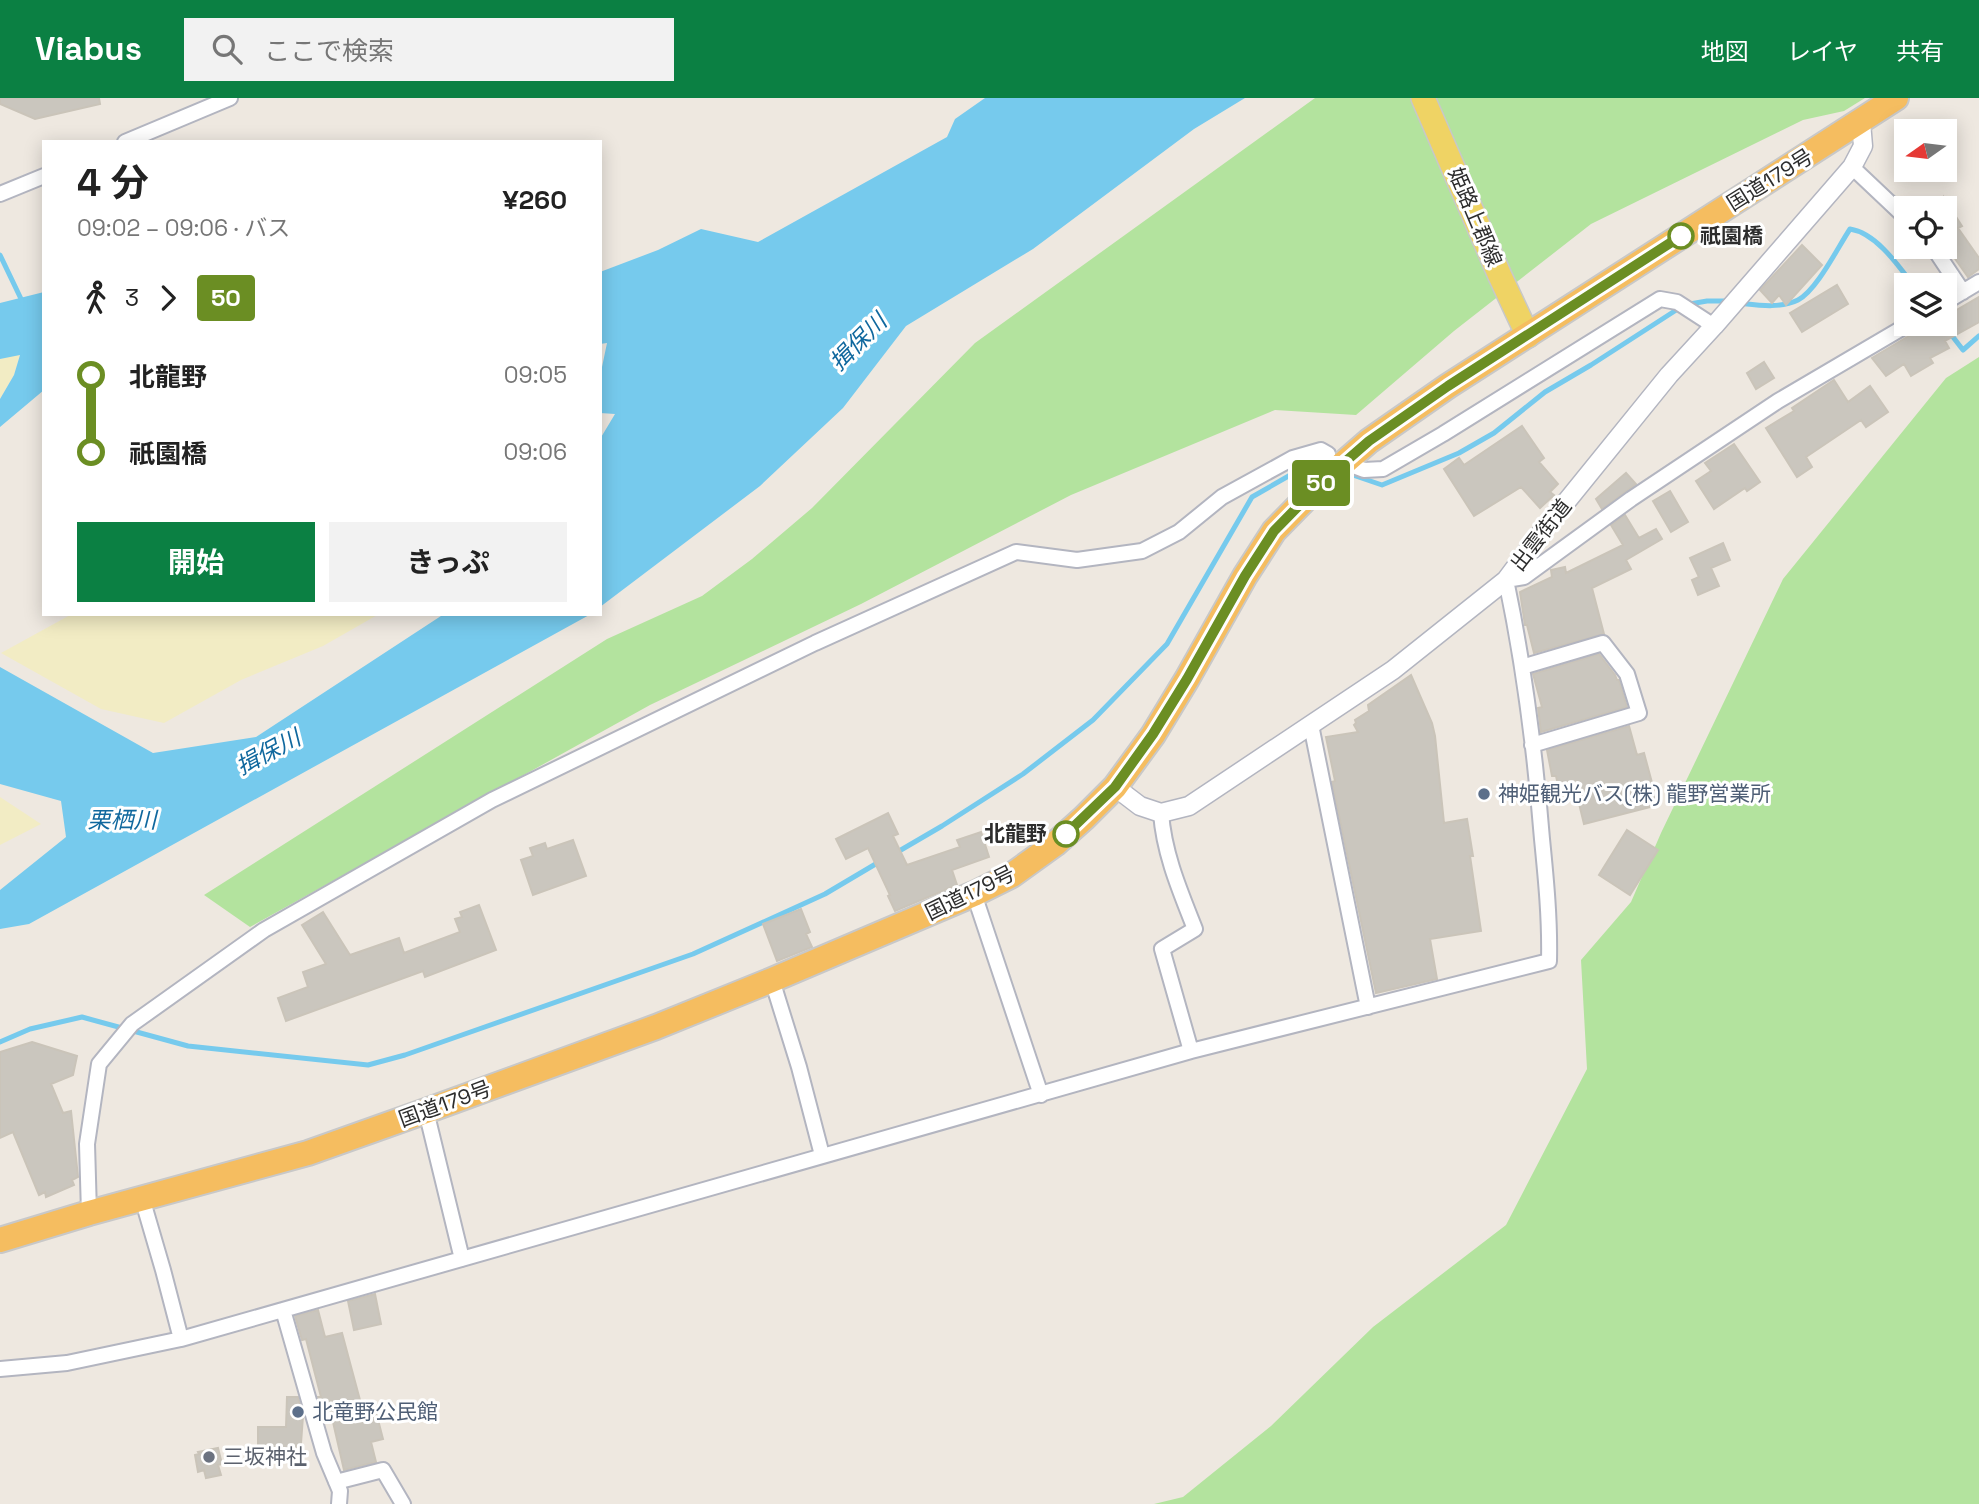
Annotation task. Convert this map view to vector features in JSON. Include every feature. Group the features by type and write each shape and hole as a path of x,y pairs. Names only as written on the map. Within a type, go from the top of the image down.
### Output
{"highway":[{"name":"国道179号","path":"0,1240 308,1153 426,1111 656,1027 974,894 1012,875 1037,858 1084,818 1115,787 1153,734 1274,531 1322,482 1369,441 1448,386 1896,98"}],"main road":[{"name":"姫路上郡線","path":"1423,98 1528,336"}],"street":[{"path":"130,140 230,98"},
{"name":"出雲街道","path":"1161,813 1189,806 1393,670 1506,580 1669,375 1852,167 1863,146 1861,122"},
{"path":"1852,167 1894,207"},
{"path":"0,194 42,177"},
{"path":"1941,259 1963,292"},
{"path":"1957,295 1979,282"},
{"path":"1356,467 1383,470 1660,299 1677,302 1714,326"},
{"path":"0,1369 67,1363 181,1339 1191,1051 1549,961 1550,929 1539,796 1522,667 1506,580 1524,577 1631,499 1777,401 1894,333"},
{"path":"89,1213 87,1144 99,1064 132,1024 264,930 492,800 757,670 1016,552 1077,560 1142,551 1179,532 1222,497 1293,458 1321,450 1328,454"},
{"path":"1522,667 1603,643 1627,674 1639,713 1532,745"},
{"path":"1311,725 1368,1007"},
{"path":"1115,787 1140,806 1161,813 1170,863 1195,929 1162,949 1191,1051"},
{"path":"974,894 1041,1095"},
{"path":"772,980 822,1155"},
{"path":"426,1111 462,1259"},
{"path":"142,1198 181,1339"},
{"path":"283,1310 324,1453 340,1491 339,1504"},
{"path":"336,1482 383,1470 403,1504"}],"green space":[{"path":"1315,98 1865,98 1844,111 1803,120 1591,224 1454,331 1356,415 1275,410 1071,495 861,604 650,705 250,927 204,895 607,639 702,596 752,559 812,508 975,343"},
{"path":"1979,357 1979,1504 1154,1504 1183,1497 1271,1426 1373,1327 1506,1225 1587,1069 1581,960 1631,902 1661,833 1783,579 1946,378"}],"sand":[{"path":"20,354 14,375 0,399 0,359"},
{"path":"68,616 376,616 323,646 241,680 164,723 101,709 1,653"},
{"path":"0,797 41,824 0,845"}],"water":[{"name":"揖保川","path":"985,98 1245,98 1194,129 1033,249 906,326 843,408 760,486 602,605 602,436 615,414 602,413 602,367 607,343 602,344 602,271 658,250 701,229 758,242 947,137 955,119"},
{"path":"42,292 42,392 0,427 0,399 14,375 20,355 0,359 0,303"},
{"name":"栗栖川","path":"441,616 587,616 29,924 0,929 0,890 66,837 61,801 0,784 0,667 153,753 256,737"}],"building":[{"path":"0,98 99,98 100,104 35,119 0,104"},
{"path":"1957,218 1962,226 1958,228 1979,258 1979,269 1968,277 1955,259"},
{"path":"1802,245 1822,265 1786,305 1779,295 1772,303 1760,290"},
{"path":"1837,285 1848,304 1802,332 1790,313"},
{"path":"1979,297 1979,322 1957,334 1957,310"},
{"path":"1909,336 1954,336 1945,341 1949,348 1930,358 1933,363 1911,376 1904,364 1886,376 1872,358"},
{"path":"1764,362 1774,378 1756,389 1747,373"},
{"path":"1834,380 1848,402 1870,386 1888,412 1866,427 1861,420 1806,457 1812,467 1797,477 1766,428 1794,411 1792,408"},
{"path":"1522,426 1544,458 1539,462 1558,484 1550,492 1554,495 1540,508 1521,487 1474,516 1444,469 1459,458 1464,465"},
{"path":"1734,444 1760,482 1747,491 1745,488 1714,509 1696,481 1711,471 1705,463"},
{"path":"1626,473 1636,484 1602,509 1596,499"},
{"path":"1670,491 1688,522 1671,532 1653,501"},
{"path":"1625,515 1639,538 1656,529 1662,539 1626,560 1631,569 1592,588 1604,634 1534,653 1525,625 1520,592 1552,577 1551,570 1565,567 1566,573 1623,545 1611,525"},
{"path":"1723,543 1730,560 1711,568 1719,586 1698,595 1692,580 1699,577 1690,558"},
{"path":"1599,654 1619,680 1627,707 1541,732 1538,708 1542,707 1533,674"},
{"path":"1411,675 1435,736 1444,823 1467,819 1481,931 1430,939 1437,979 1376,993 1332,782 1335,781 1326,737 1358,732 1354,725 1355,720 1369,711 1368,705"},
{"path":"1629,726 1637,755 1644,753 1658,805 1584,824 1574,783 1558,785 1556,776 1552,776 1547,750"},
{"path":"888,813 898,834 893,836 907,865 960,847 957,840 981,832 989,857 952,870 957,885 895,911 868,848 846,859 836,839"},
{"path":"1627,830 1658,850 1630,895 1599,875"},
{"path":"573,840 586,876 533,895 521,860 533,856 530,848 545,843 547,849"},
{"path":"479,905 496,950 425,977 423,971 286,1021 278,998 308,987 303,972 326,964 302,925 323,912 350,955 399,938 404,953 460,932 455,919 462,917 460,912"},
{"path":"801,909 810,932 806,934 812,947 777,961 763,924"},
{"path":"32,1042 77,1056 73,1075 51,1084 63,1113 71,1111 78,1177 72,1180 74,1185 46,1197 45,1192 39,1195 13,1132 0,1138 0,1052"},
{"path":"375,1294 381,1324 354,1330 348,1301"},
{"path":"318,1310 325,1337 342,1333 364,1415 376,1412 383,1439 371,1442 376,1462 344,1470 330,1409 322,1411 306,1339 302,1340 295,1316"},
{"path":"287,1397 298,1397 303,1416 300,1457 258,1455 258,1427 286,1427"},
{"path":"218,1448 222,1464 218,1465 221,1475 206,1478 204,1470 198,1472 195,1455"}],"waterway":[{"path":"1738,303 1776,305 1798,300 1820,278 1850,229 1877,243 1903,273"},
{"path":"0,255 23,303"},
{"path":"1344,472 1382,485 1459,453 1494,433 1545,392 1684,305 1728,301"},
{"path":"1952,336 1963,350 1979,336"},
{"path":"894,854 1023,774 1093,720 1167,644 1252,497 1313,462 1328,467"},
{"path":"0,1042 30,1029 82,1017 188,1046 368,1065 405,1055 693,954 825,894 879,862"}],"bus line":[{"name":"50","path":"1066,834 1115,787 1153,734 1274,531 1322,482 1369,441 1448,386 1681,236"}],"place":[{"name":"祇園橋","path":"1681,236"},
{"name":"神姫観光バス(株) 龍野営業所","path":"1484,794"},
{"name":"北龍野","path":"1066,834"},
{"name":"北竜野公民館","path":"298,1412"},
{"name":"三坂神社","path":"209,1457"}]}
